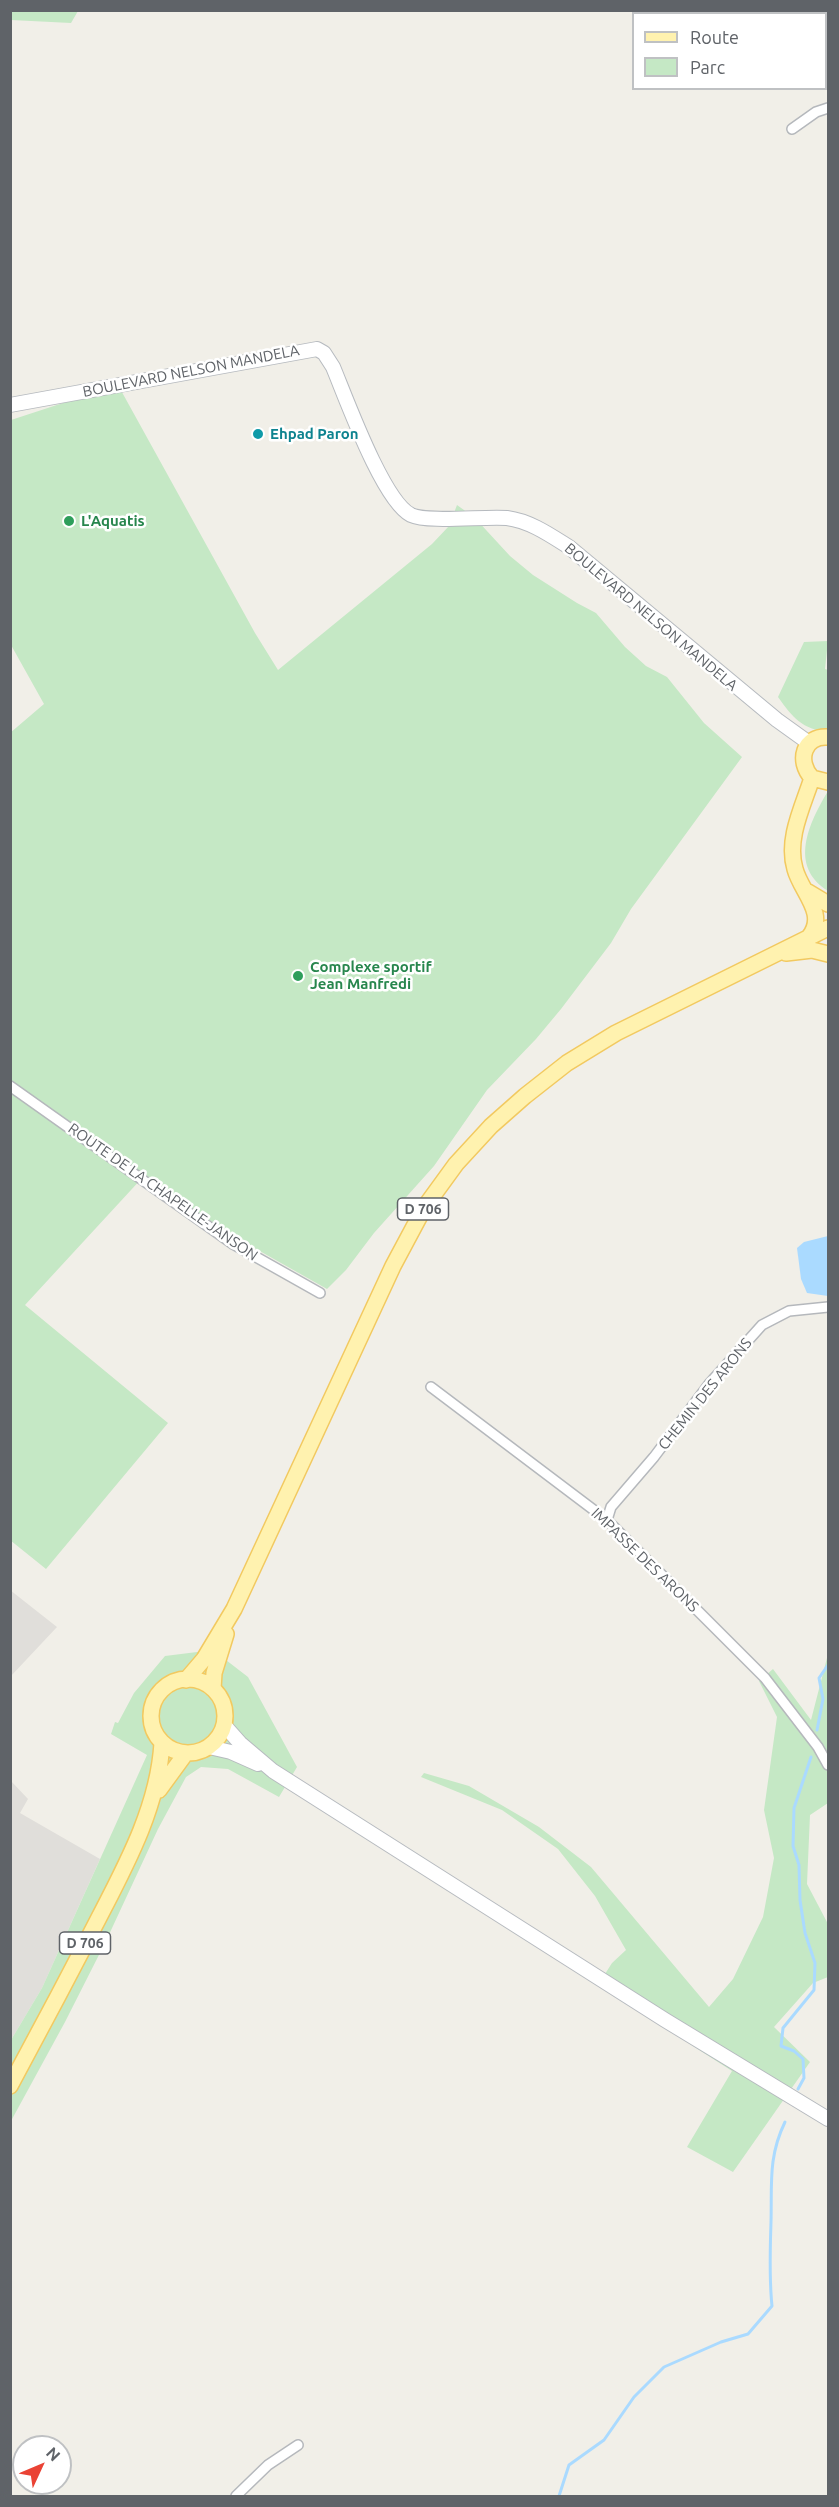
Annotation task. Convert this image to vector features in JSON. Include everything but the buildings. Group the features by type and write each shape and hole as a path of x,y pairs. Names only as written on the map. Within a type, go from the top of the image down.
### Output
{"main road":[{"path":"828,736 815,738 809,742 802,757 803,765 812,778 828,782"},
{"path":"809,937 815,929 817,919 808,892 794,868 791,846 812,778"},
{"path":"808,892 828,904"},
{"name":"D 706","path":"186,1680 204,1659 234,1609 393,1266 424,1208 456,1164 491,1126 567,1063 616,1034 828,928"},
{"path":"777,954 812,950 828,954"},
{"name":"D 706","path":"213,1689 214,1673 234,1609"},
{"path":"186,1680 205,1684 213,1689 223,1706 224,1725 216,1741 198,1752 186,1753 169,1748 162,1743 152,1726 152,1708 155,1700 168,1686 186,1680"},
{"name":"D 706","path":"10,2086 121,1875 153,1798 161,1764 162,1743"},
{"name":"D 706","path":"153,1798 186,1753"}],"street":[{"path":"792,129 816,112 828,108"},
{"name":"BOULEVARD NELSON MANDELA","path":"10,405 317,349 324,353 333,367 381,475 397,502 411,514 427,518 509,519 536,527 569,547 731,682 809,742"},
{"name":"ROUTE DE LA CHAPELLE-JANSON","path":"10,1086 233,1244 320,1293"},
{"name":"CHEMIN DES ARONS","path":"607,1520 611,1507 654,1457 702,1393 762,1325 773,1317 789,1311 828,1307"},
{"name":"IMPASSE DES ARONS","path":"431,1387 607,1520 765,1678 818,1747 828,1765"},
{"path":"224,1725 240,1743 273,1771 665,2020 828,2119"},
{"path":"209,1747 231,1752 273,1771"},
{"path":"236,2496 268,2465 298,2445"}],"shaded area":[{"path":"10,1590 57,1627 11,1676 10,1676"},
{"path":"11,1781 28,1799 20,1813 100,1859 42,1988 11,2040"}],"green space":[{"path":"10,11 78,11 71,23 11,20"},
{"name":"Complexe sportif Jean Manfredi","path":"118,385 255,633 278,670 432,544 449,526 457,505 475,518 510,556 533,575 596,613 625,647 646,666 667,677 704,723 742,757 631,909 611,943 561,1009 487,1090 434,1166 374,1233 346,1270 327,1289 219,1228 143,1177 25,1305 168,1423 46,1569 10,1540 10,733 44,704 11,645 11,420"},
{"path":"828,641 825,669 828,670 828,732 811,728 799,721 778,697 804,642"},
{"path":"828,791 828,891 816,881 808,869 805,857 809,830"},
{"path":"213,1650 248,1677 297,1767 279,1797 228,1769 201,1767 186,1777 158,1829 65,2022 11,2121 11,2040 42,1988 147,1755 111,1734 115,1722 118,1723 134,1693 165,1656"},
{"path":"828,1654 828,1803 810,1815 807,1884 828,1924 828,1977 813,1983 774,2027 810,2062 733,2172 687,2147 732,2071 598,1985 612,1963 626,1950 595,1896 558,1849 502,1810 421,1777 424,1773 469,1786 539,1827 591,1867 709,2007 733,1979 763,1917 774,1858 764,1810 777,1717 759,1681 773,1669 811,1720"}],"water":[{"path":"828,1236 828,1296 807,1293 801,1279 797,1248 804,1242"}],"waterway":[{"path":"817,1730 823,1699 819,1678 828,1665"},
{"path":"798,2089 804,2078 803,2059 794,2051 781,2046 783,2028 814,1990 815,1963 805,1933 800,1900 799,1865 793,1846 794,1808 811,1757"},
{"path":"559,2496 569,2465 604,2440 634,2397 664,2367 721,2342 748,2334 772,2306 770,2285 772,2171 776,2147 785,2122"}],"place":[{"name":"Ehpad Paron","path":"258,434"},
{"name":"L'Aquatis","path":"69,521"},
{"name":"Complexe sportif Jean Manfredi","path":"298,976"}]}
